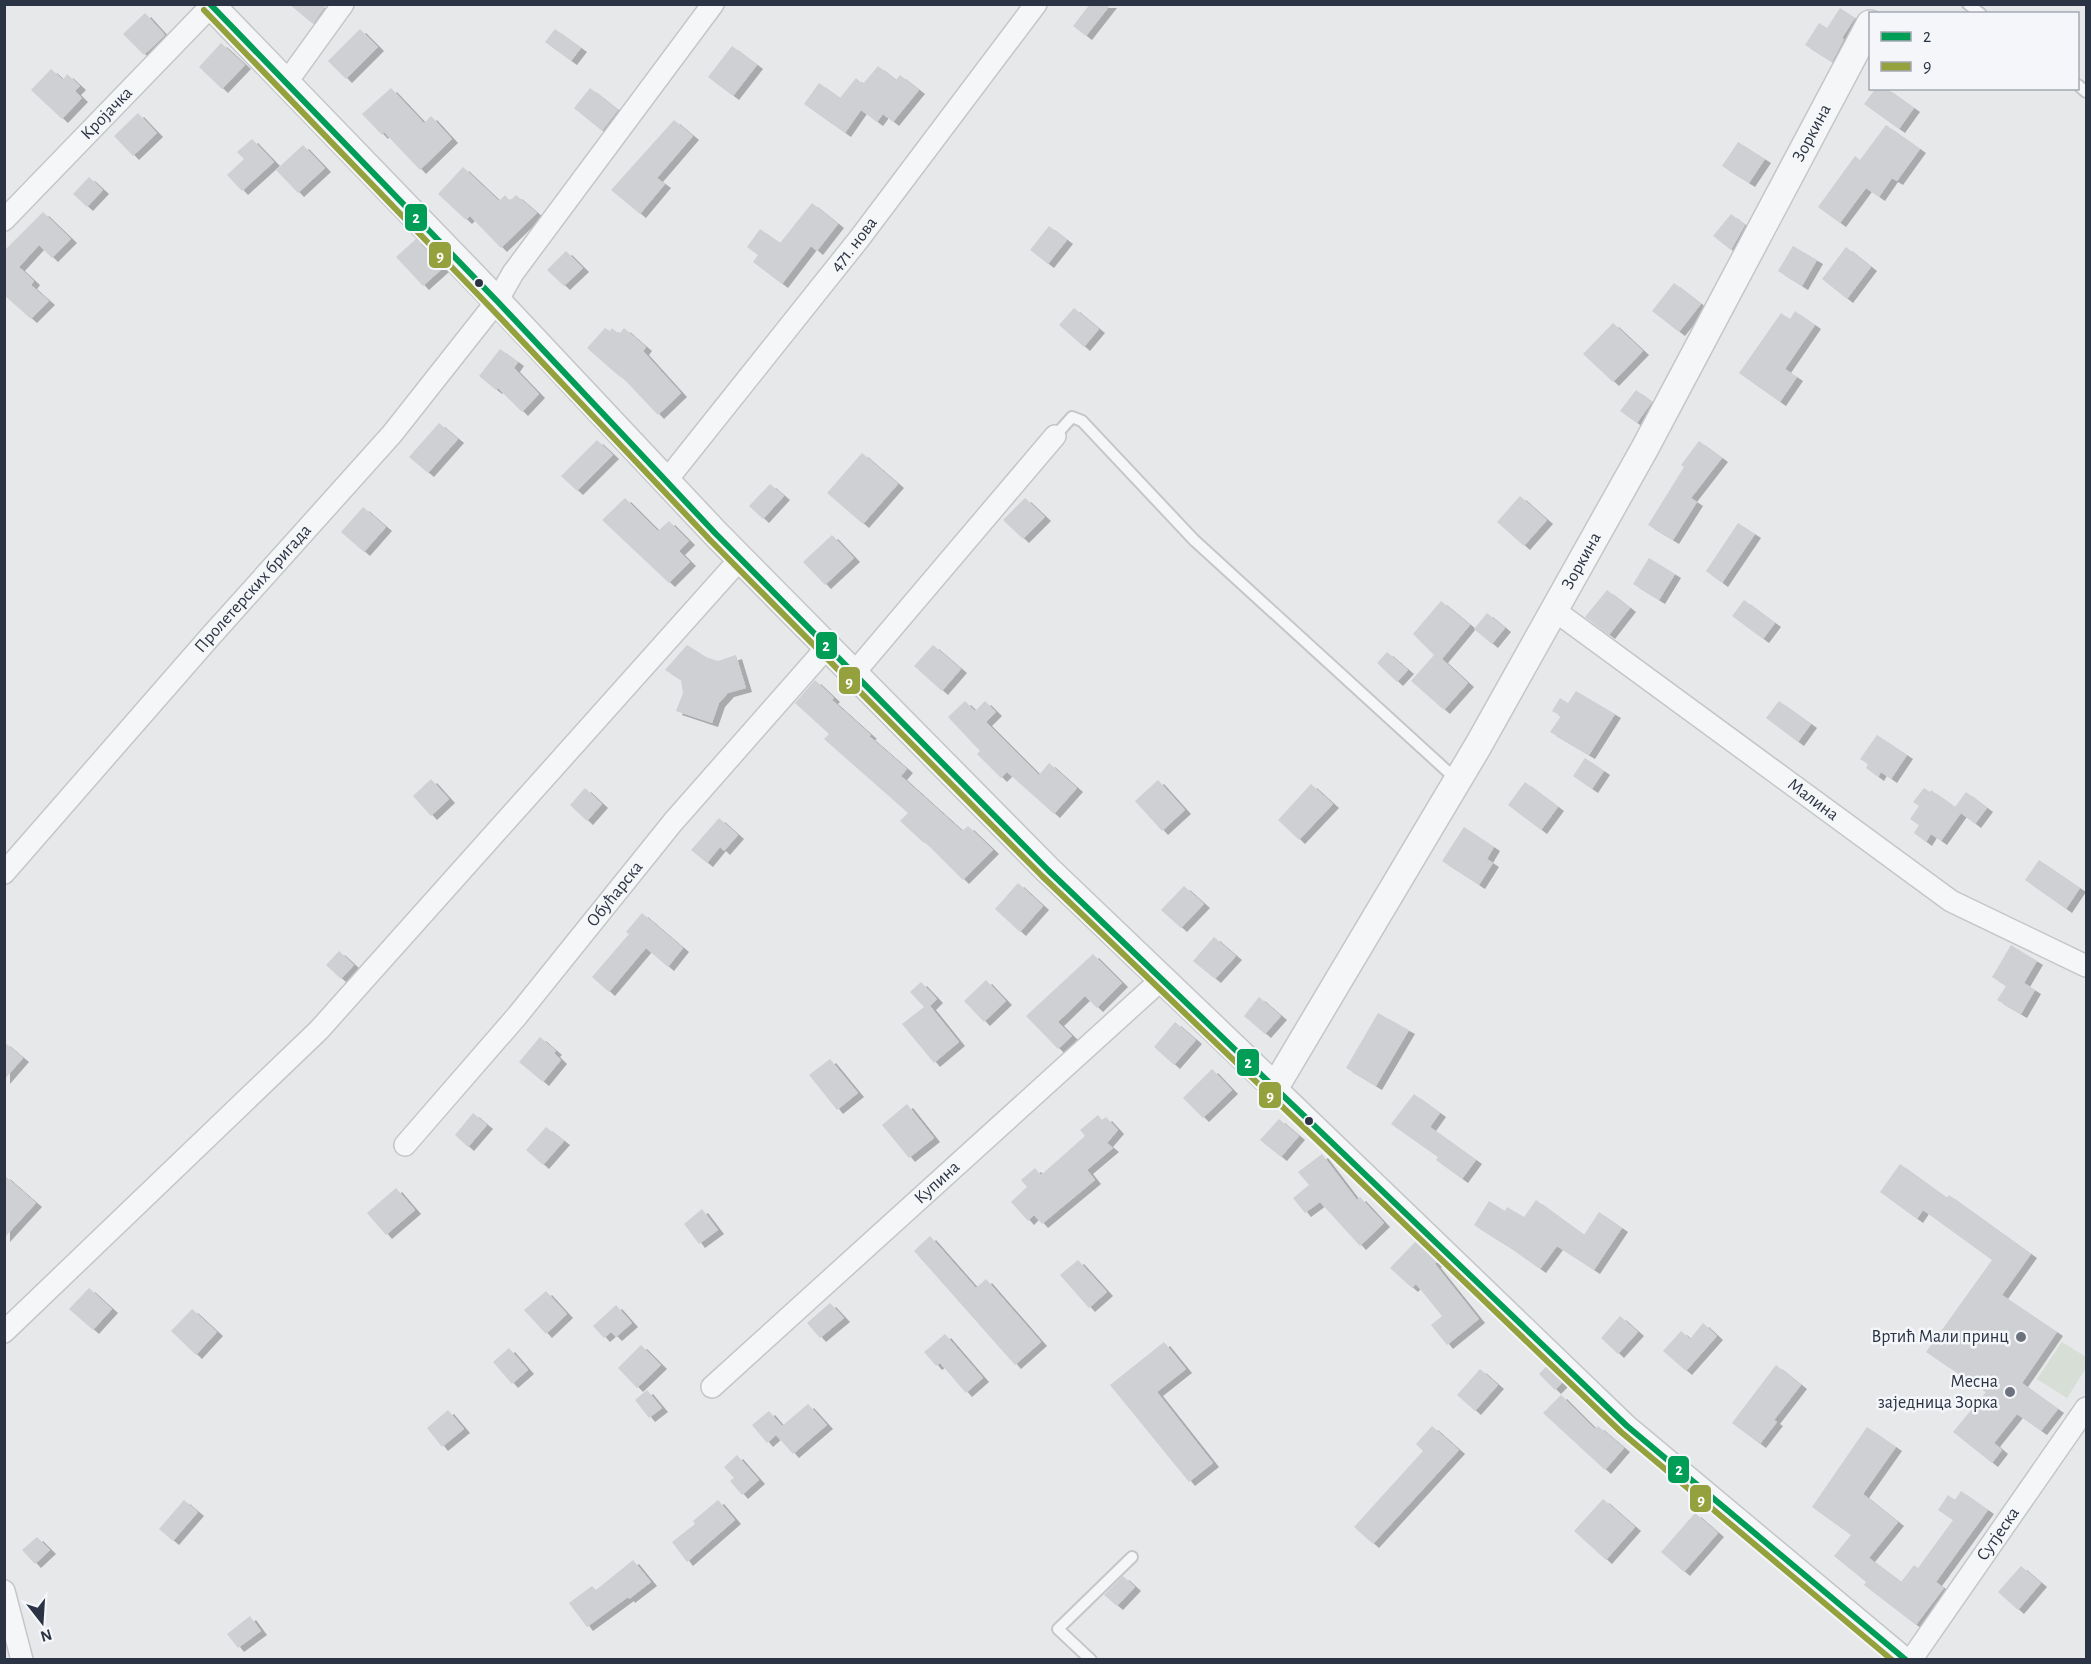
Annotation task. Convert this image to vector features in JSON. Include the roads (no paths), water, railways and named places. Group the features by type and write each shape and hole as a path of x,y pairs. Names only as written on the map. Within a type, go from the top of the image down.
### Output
{"street":[{"path":"286,83 343,4"},
{"name":"Пролетерских бригада","path":"4,873 201,647 392,434 497,301 513,273 713,4"},
{"name":"471. нова","path":"666,481 859,239 1036,4"},
{"path":"211,5 497,301 740,559 1048,870 1627,1426 1909,1659"},
{"name":"Кројачка","path":"4,220 211,5"},
{"name":"Зоркина","path":"1275,1087 1458,780 1645,448 1869,26"},
{"path":"854,673 1055,436"},
{"path":"4,1332 319,1030 740,559"},
{"name":"Малина","path":"1554,610 1951,901 2086,966"},
{"name":"Обућарска","path":"405,1145 517,1016 673,822 828,646"},
{"name":"Купина","path":"712,1387 1162,979"},
{"name":"Сутјеска","path":"1909,1659 2086,1408"},
{"path":"4,1591 22,1659"}],"lane":[{"path":"1055,436 1072,417 1082,421 1194,540 1458,780"},
{"path":"1091,1659 1058,1629 1132,1557"}],"place":[{"name":"Вртић Мали принц","path":"2021,1337"},
{"name":"Месна заједница Зорка","path":"2010,1392"}]}
